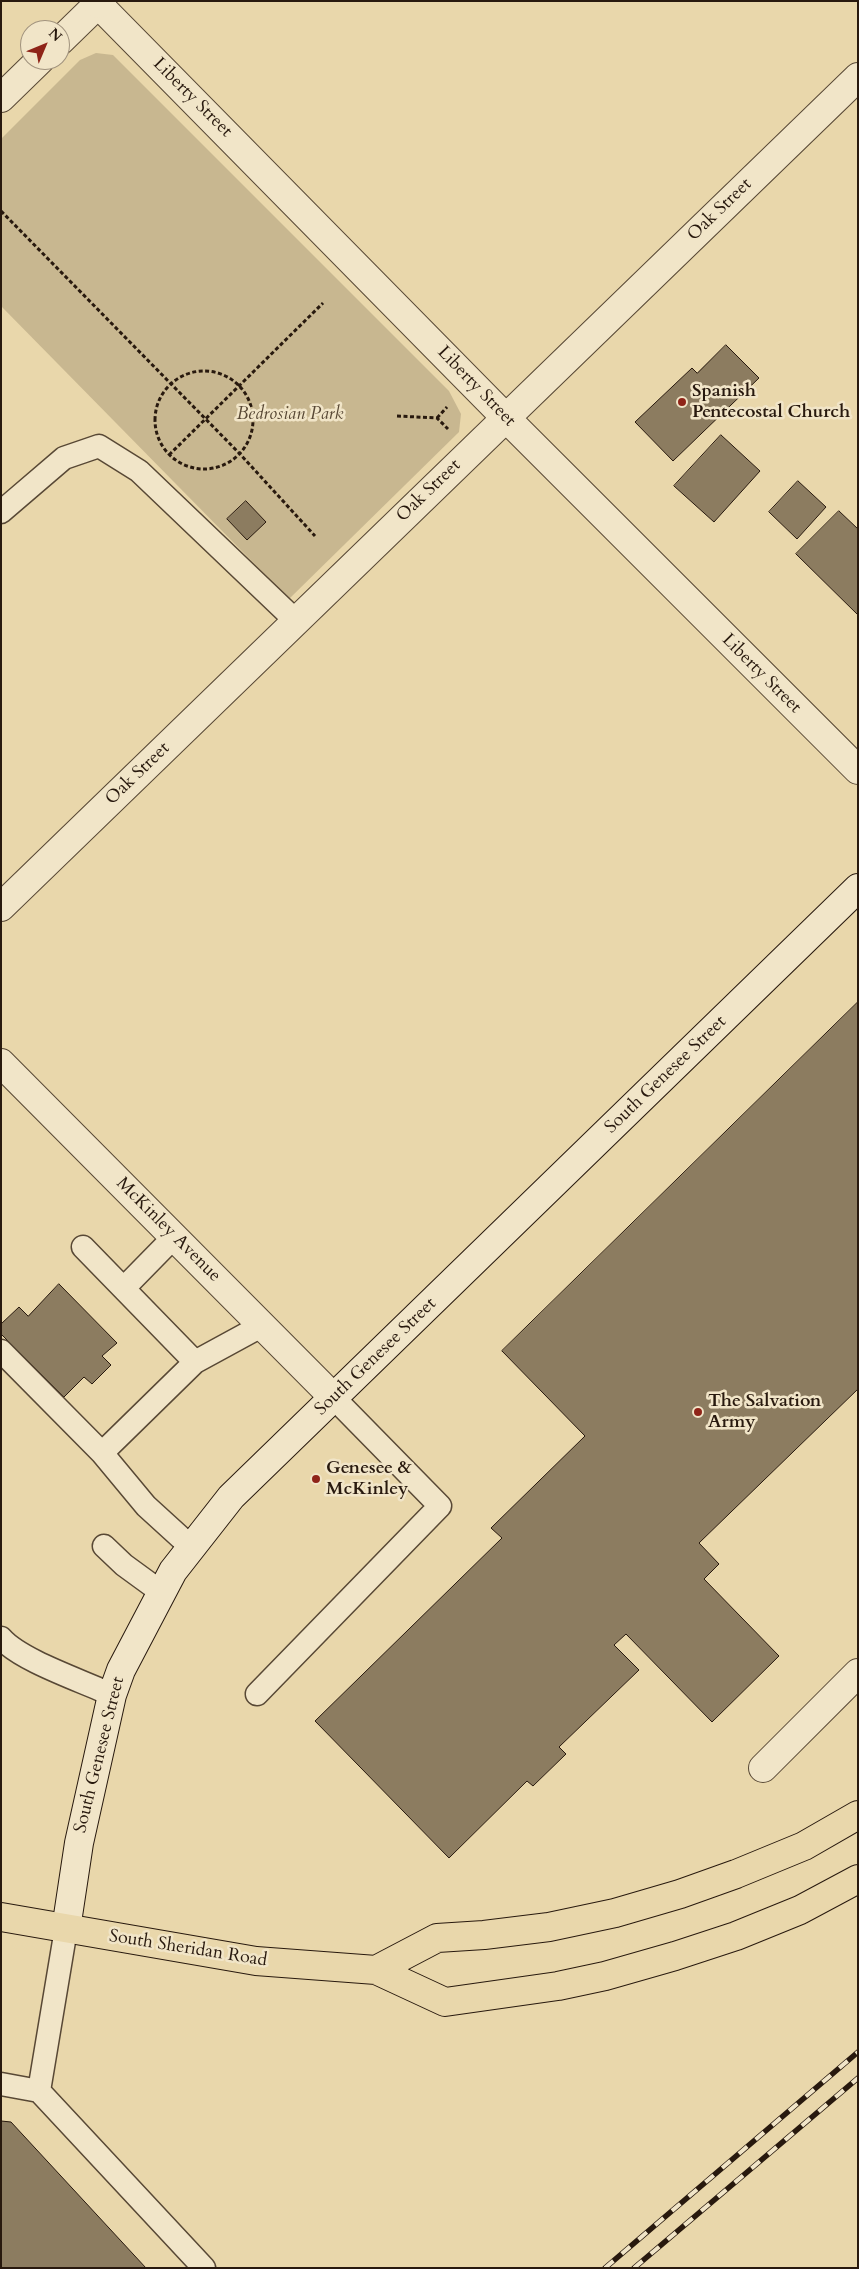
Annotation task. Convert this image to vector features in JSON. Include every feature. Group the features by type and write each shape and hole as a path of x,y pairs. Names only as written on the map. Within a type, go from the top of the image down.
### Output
{"highway":[{"path":"376,1970 438,1938 484,1935 549,1926 614,1913 680,1894 736,1874 804,1846 858,1815"},
{"path":"376,1970 445,2002 558,1986 605,1976 736,1936 800,1910 858,1879"},
{"name":"South Sheridan Road","path":"1,1917 256,1961 376,1970"}],"street":[{"path":"70,31 98,2"},
{"name":"Liberty Street","path":"98,2 505,417 858,770"},
{"path":"1,98 30,70"},
{"name":"Oak Street","path":"1,907 858,77"},
{"name":"South Genesee Street","path":"66,1929 78,1843 112,1695 121,1670 161,1592 173,1571 191,1547 231,1497 858,888"},
{"name":"McKinley Avenue","path":"1,1063 334,1398"},
{"path":"763,1768 858,1674"}],"lane":[{"path":"1,512 64,458 99,446 139,471 296,620"},
{"path":"124,1288 174,1237"},
{"path":"83,1247 195,1362"},
{"path":"102,1453 195,1362 262,1325"},
{"path":"1,1351 102,1453 146,1506 191,1547"},
{"path":"258,1694 440,1506 334,1398"},
{"path":"104,1546 124,1565 161,1592"},
{"path":"1,1638 37,1662 112,1695"},
{"path":"39,2091 66,1929"},
{"path":"1,2084 39,2091 204,2268"}],"path":[{"path":"1,211 240,454 315,536"},
{"path":"169,454 323,303"},
{"path":"200,370 218,372 233,379 246,392 253,407 254,425 250,441 240,454 227,464 212,469 189,466 169,454 160,442 155,427 155,411 160,396 170,384 184,374 200,370"},
{"path":"437,418 453,401"},
{"path":"396,416 437,418 452,433"}],"green space":[{"name":"Bedrosian Park","path":"96,53 113,55 449,391 461,414 459,432 289,599 1,306 1,139 80,60"}],"building":[{"path":"726,345 759,378 673,461 635,422 692,368 697,373"},
{"path":"721,435 760,471 714,522 674,486"},
{"path":"798,481 826,507 797,539 769,512"},
{"path":"246,501 266,522 247,540 227,519"},
{"path":"839,511 858,529 858,615 796,554"},
{"name":"The Salvation Army","path":"858,1002 858,1389 699,1543 719,1564 704,1579 779,1656 712,1722 626,1634 614,1645 639,1670 559,1747 566,1754 533,1786 527,1781 449,1858 315,1721 502,1538 491,1528 585,1436 502,1351"},
{"path":"59,1284 117,1343 102,1356 111,1365 92,1384 84,1377 64,1397 1,1334 1,1324 19,1307 28,1316"},
{"path":"1,2121 11,2122 146,2268 1,2268"}],"railway":[{"path":"605,2268 858,2052"},
{"path":"634,2268 858,2078"}],"place":[{"name":"Spanish Pentecostal Church","path":"682,402"},
{"name":"The Salvation Army","path":"698,1412"},
{"name":"Genesee & McKinley","path":"316,1479"}]}
